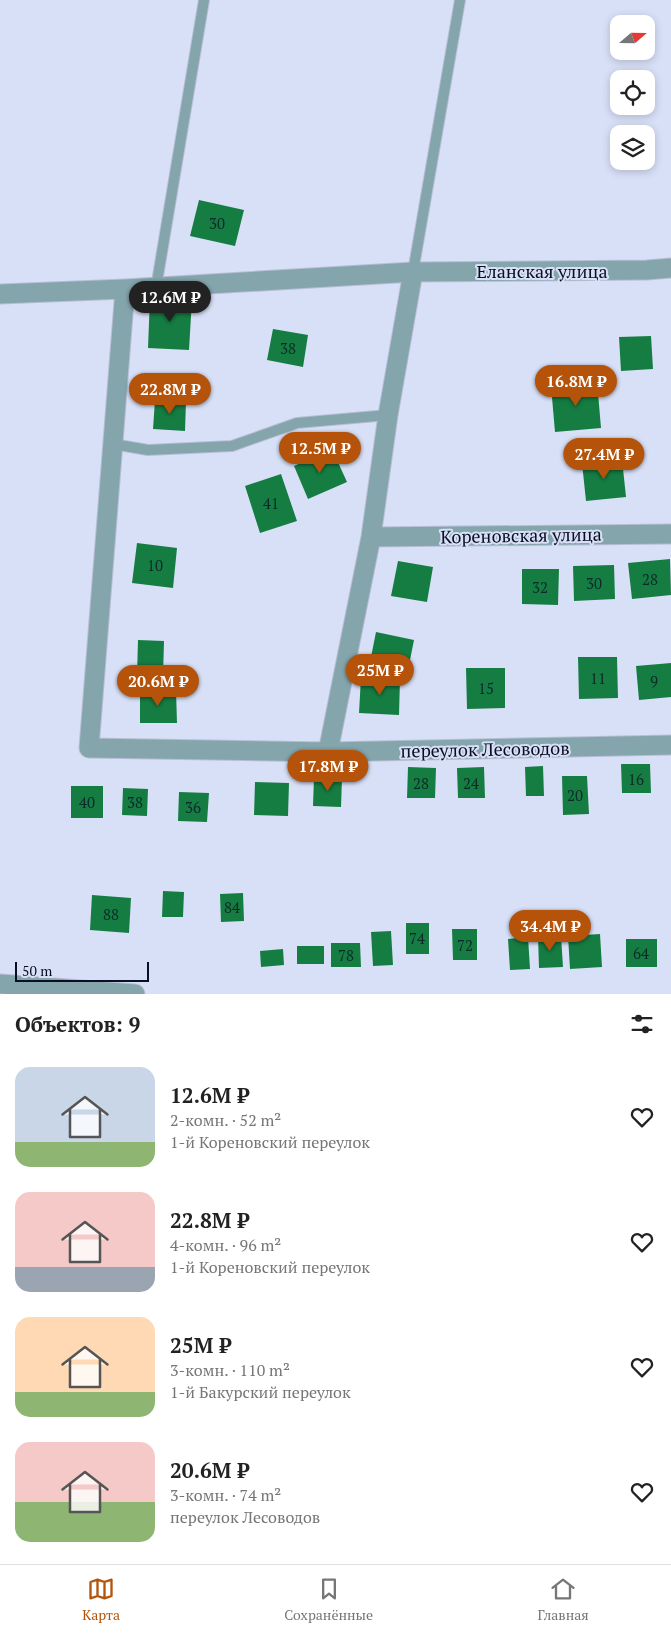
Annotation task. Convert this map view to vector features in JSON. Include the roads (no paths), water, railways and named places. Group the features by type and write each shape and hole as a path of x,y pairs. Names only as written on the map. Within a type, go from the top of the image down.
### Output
{"street":[{"name":"Еланская улица","path":"0,294 156,288 412,272 647,270 671,268"},
{"path":"328,752 371,537 388,415 412,272"},
{"path":"113,444 125,289"},
{"name":"переулок Лесоводов","path":"113,444 89,748 328,752 671,745"},
{"name":"Кореновская улица","path":"371,537 671,534"},
{"path":"0,984 136,994"}],"lane":[{"path":"156,288 204,0"},
{"path":"412,272 460,0"},
{"path":"113,444 148,450 232,446 296,423 388,415"}]}
